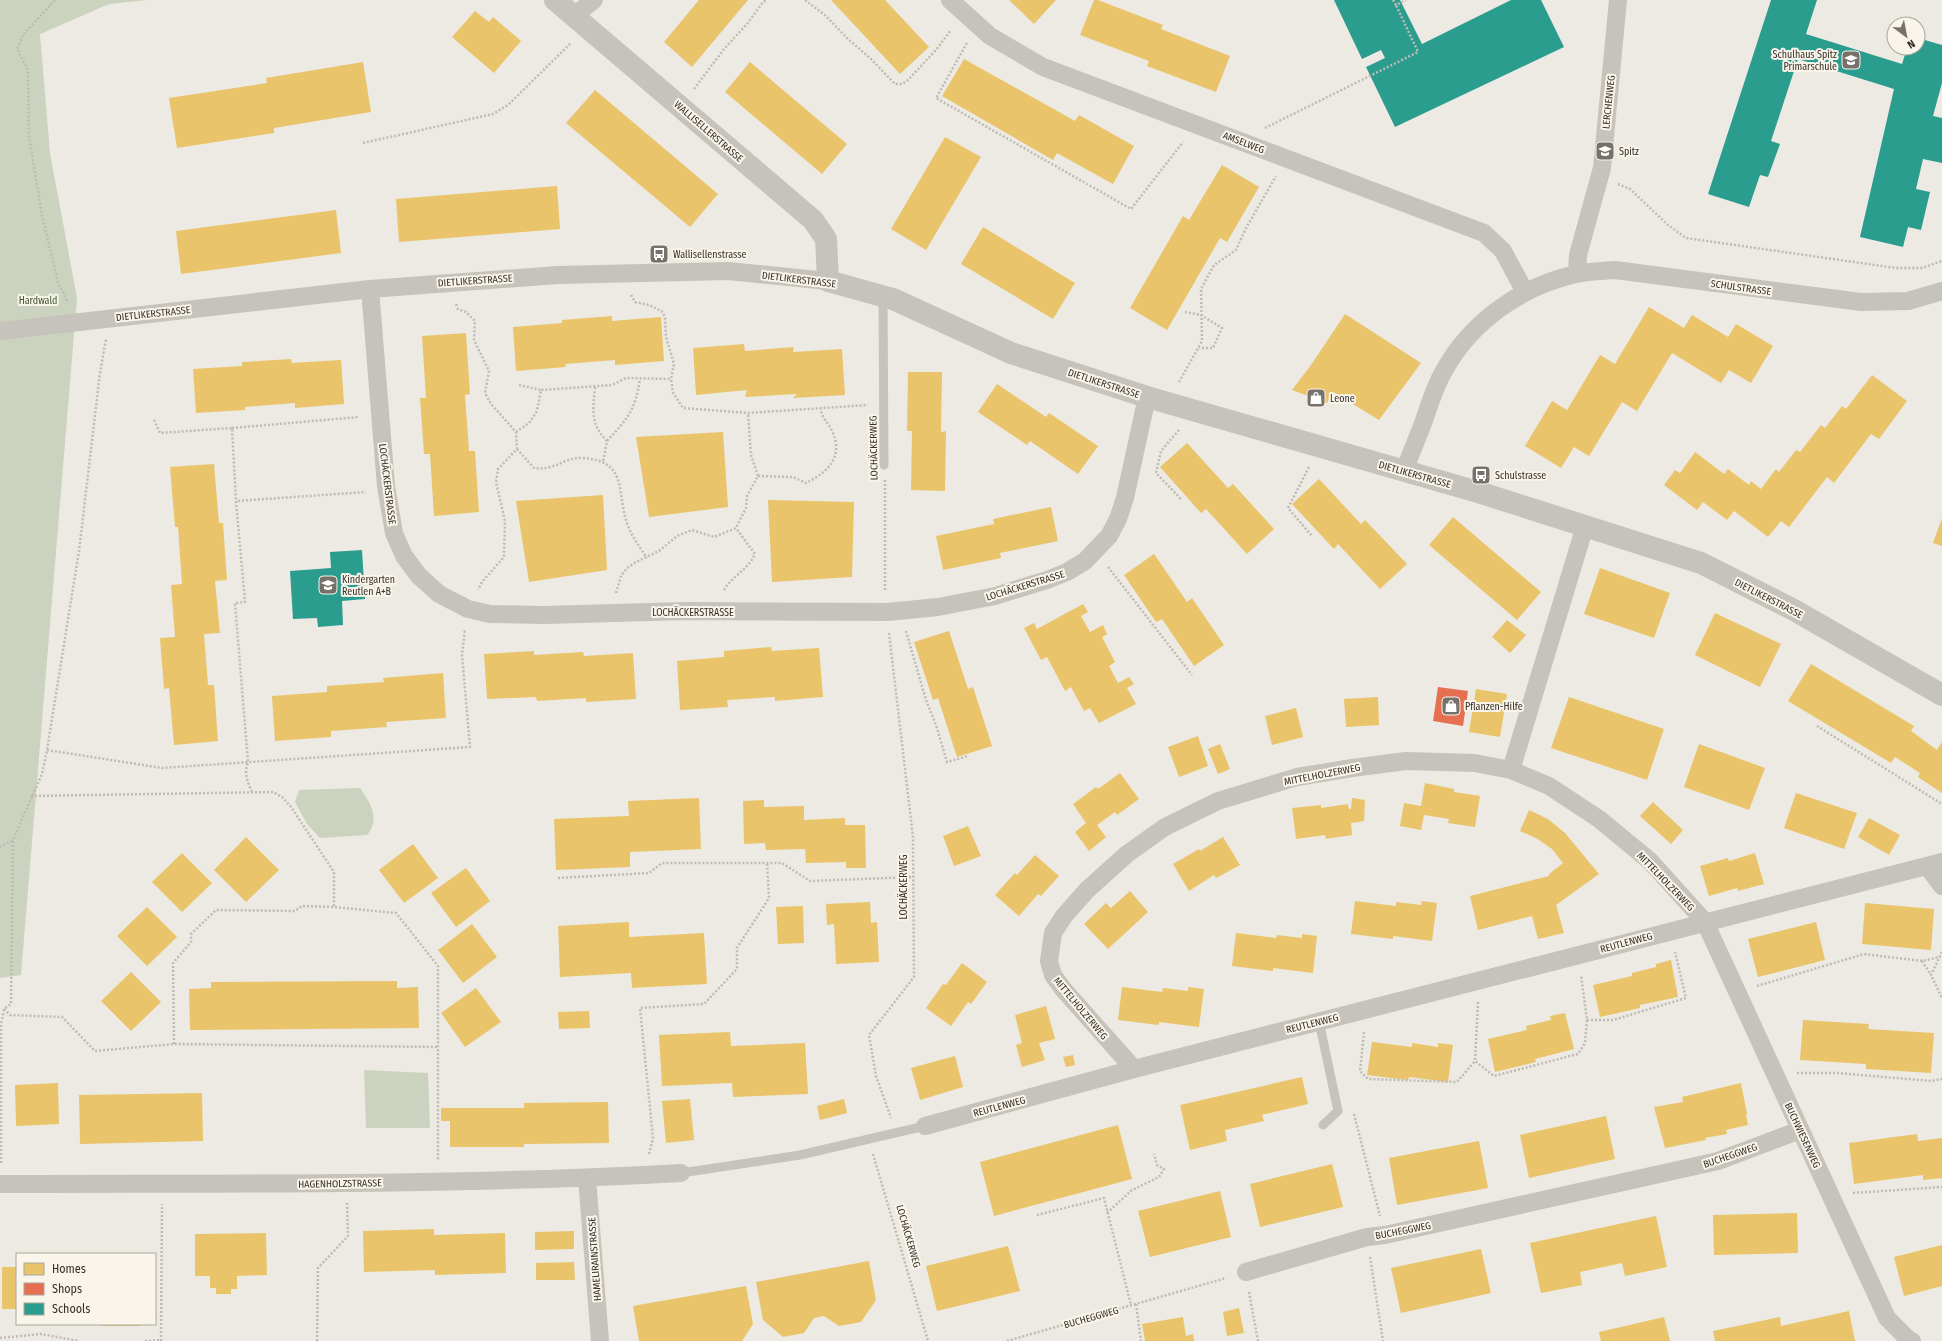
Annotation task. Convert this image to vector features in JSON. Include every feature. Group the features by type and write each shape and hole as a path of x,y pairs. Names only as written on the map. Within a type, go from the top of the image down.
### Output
{"street":[{"name":"WALLISELLERSTRASSE","path":"555,0 575,15 813,220 826,239 828,281"},
{"path":"575,15 594,0"},
{"name":"AMSELWEG","path":"950,0 990,36 1043,67 1484,233 1503,251 1525,292"},
{"name":"LERCHENWEG","path":"1577,274 1578,255 1602,168 1618,0"},
{"name":"SCHULSTRASSE","path":"1404,471 1431,397 1444,370 1458,349 1476,328 1497,311 1525,292 1549,282 1577,274 1615,270 1862,302 1908,301 1942,291"},
{"name":"DIETLIKERSTRASSE","path":"0,331 370,289 558,275 660,271 728,271 828,281 893,299 1011,353 1147,397 1404,471 1701,563 1794,610 1942,696"},
{"name":"LOCHÄCKERSTRASSE","path":"370,289 386,486 394,533 404,556 419,576 439,594 468,609 490,614 544,615 686,611 887,612 938,607 995,596 1046,580 1067,572 1085,562 1098,549 1112,530 1125,498 1147,397"},
{"path":"1511,770 1585,526"},
{"name":"MITTELHOLZERWEG","path":"1134,1069 1063,989 1053,975 1049,960 1053,933 1064,916 1087,890 1127,854 1165,827 1218,801 1297,777 1406,761 1475,764 1511,770 1549,786 1599,819 1650,861 1705,922"},
{"path":"1935,864 1942,886"},
{"name":"REUTLENWEG","path":"925,1126 1134,1069 1319,1021 1935,864"},
{"name":"BUCHWIESENWEG","path":"1705,922 1887,1318 1909,1340 1912,1341"},
{"name":"BUCHEGGWEG","path":"1246,1272 1367,1237 1385,1235 1718,1161 1800,1130"},
{"name":"HAGENHOLZSTRASSE","path":"0,1184 439,1181 587,1178 681,1173"},
{"name":"HAMELIRAINSTRASSE","path":"587,1178 600,1341"}],"lane":[{"name":"LOCHÄCKERWEG","path":"883,296 884,465"},
{"path":"1319,1021 1338,1111 1323,1125"},
{"name":"REUTLENWEG","path":"681,1173 800,1156 869,1138 925,1126"}],"path":[{"path":"55,0 23,35 17,49 28,70 29,136 42,215 58,282 72,312 73,322"},
{"path":"693,90 724,49 747,24 763,2 768,0"},
{"path":"805,0 826,15 847,38 871,59 895,84 902,84 907,81 936,50 955,24"},
{"path":"1264,129 1418,52 1394,0"},
{"path":"1396,5 1406,0"},
{"path":"971,37 936,98 1131,209 1184,141"},
{"path":"363,143 493,114 508,105 572,42"},
{"path":"1178,384 1202,342 1201,289 1214,264 1236,250 1246,228 1286,158"},
{"path":"1616,183 1630,189 1668,225 1686,238 1896,268 1922,268 1942,261"},
{"path":"631,293 635,302 649,305 663,312 665,318 666,337 674,364 671,379 674,393 683,408 748,413 884,404"},
{"path":"453,298 458,309 466,312 475,321 474,340 489,371 485,393 491,404 516,432 517,449 534,468 544,470 561,465 572,458 603,462 619,478 627,522 647,558"},
{"path":"1185,312 1202,314 1222,328 1213,348 1198,348"},
{"path":"0,1184 1,1024 4,1009 10,1004 13,840 31,796 42,774 47,750 79,551 100,374 110,318"},
{"path":"519,385 541,390 612,385 626,378 640,380 671,379"},
{"path":"603,462 607,441 629,416 637,400 640,380"},
{"path":"595,387 595,424 600,434 607,441"},
{"path":"516,432 529,423 537,410 541,390"},
{"path":"758,476 793,477 806,483 825,472 832,464 836,447 832,431 821,414 821,409"},
{"path":"615,597 621,576 627,568 659,551 677,536 692,530 714,537 736,528 746,508 747,496 758,476 751,455 748,413"},
{"path":"154,420 160,433 361,417"},
{"path":"232,428 236,501 245,602 236,603 248,762 245,770 247,782 252,792"},
{"path":"1181,428 1161,451 1156,473 1181,499"},
{"path":"476,593 482,582 504,557 505,520 496,482 498,469 517,449"},
{"name":"LOCHÄCKERWEG","path":"884,465 886,513 884,582 886,599"},
{"path":"1309,466 1288,508 1312,536"},
{"path":"236,501 373,492"},
{"path":"723,592 729,582 752,562 755,554 736,528"},
{"path":"1107,565 1192,675"},
{"name":"LOCHÄCKERWEG","path":"888,625 913,837 914,977 869,1035 876,1076 896,1132"},
{"path":"47,750 162,768 470,747 462,656 465,627"},
{"path":"905,630 926,700 936,725 947,762 968,756"},
{"path":"1818,726 1942,804"},
{"path":"31,796 272,792 282,797 291,807 334,872 334,907"},
{"path":"0,847 13,840"},
{"path":"558,878 649,873 662,863 782,863 810,880 913,877"},
{"path":"644,1175 653,1138 640,1008 704,1004 736,969 737,948 769,898 767,863"},
{"path":"174,1044 173,963 191,942 191,934 216,910 295,911 302,906 334,907 396,913 438,966 439,1181"},
{"path":"1587,1020 1613,1020 1686,998 1670,931"},
{"path":"1931,975 1942,952"},
{"path":"1737,992 1864,954 1922,961 1940,957"},
{"path":"1475,1060 1494,1076 1578,1054 1585,1043 1587,1020 1579,955"},
{"path":"1922,961 1931,975 1942,998"},
{"path":"1367,1009 1360,1071 1368,1079 1457,1082 1475,1060 1476,1010 1482,980"},
{"path":"4,1009 10,1015 62,1017 95,1051 174,1044 438,1047"},
{"path":"1774,1073 1838,1074 1931,1081 1942,1079"},
{"path":"1354,1111 1385,1235"},
{"name":"LOCHÄCKERWEG","path":"869,1138 928,1341"},
{"path":"1107,1213 1132,1190 1159,1178 1164,1169 1157,1165 1154,1154"},
{"path":"317,1341 318,1268 348,1236 347,1182"},
{"path":"144,1341 161,1341 162,1184"},
{"path":"1830,1194 1942,1187"},
{"path":"1037,1215 1104,1198 1131,1305"},
{"path":"1367,1237 1384,1341"},
{"path":"1246,1272 1258,1341"},
{"name":"BUCHEGGWEG","path":"1007,1341 1246,1272"},
{"path":"1136,1304 1141,1341"},
{"path":"0,1338 42,1334 80,1341"},
{"path":"1021,1337 1022,1341"}],"green space":[{"name":"Hardwald","path":"0,0 148,0 109,4 40,34 50,153 77,298 21,975 0,978"},
{"path":"360,788 370,805 374,817 371,829 367,835 320,838 307,824 295,802 299,790"},
{"path":"364,1070 428,1073 430,1128 366,1128"}],"building: Homes":[{"path":"699,0 748,0 692,67 664,42"},
{"path":"831,0 885,0 929,47 900,74"},
{"path":"1009,0 1056,0 1034,24"},
{"path":"1094,0 1098,0 1163,25 1161,29 1230,56 1216,92 1147,66 1149,61 1080,35"},
{"path":"475,11 489,22 493,17 521,41 494,73 452,37"},
{"path":"964,59 1075,121 1079,115 1134,146 1113,184 1057,153 1053,160 942,96"},
{"path":"363,62 371,112 274,128 274,133 177,148 169,98 267,83 266,78"},
{"path":"750,62 847,144 822,174 725,92"},
{"path":"595,90 718,194 690,227 566,123"},
{"path":"945,137 981,157 926,250 891,229"},
{"path":"1222,165 1259,187 1227,242 1220,238 1167,330 1130,308 1183,216 1189,220"},
{"path":"557,186 560,229 399,242 396,199"},
{"path":"336,210 341,253 181,274 176,231"},
{"path":"983,227 1075,283 1053,319 961,264"},
{"path":"1649,307 1684,328 1692,315 1728,337 1736,324 1773,346 1751,383 1729,370 1721,383 1672,353 1637,411 1622,402 1589,456 1574,447 1561,468 1525,446 1552,401 1567,410 1600,355 1615,364"},
{"path":"1345,314 1421,363 1379,420 1333,392 1327,403 1292,390 1311,365"},
{"path":"612,316 612,321 661,317 664,361 615,365 615,360 565,364 566,367 516,371 513,327 562,323 562,320"},
{"path":"466,333 470,394 465,395 469,451 475,451 479,512 434,516 430,454 424,454 420,398 426,398 422,336"},
{"path":"744,344 745,351 794,347 793,352 842,349 845,395 793,398 797,394 745,397 747,390 696,395 693,348"},
{"path":"291,359 292,363 341,360 344,404 295,408 295,403 245,407 245,410 196,413 193,369 242,366 242,362"},
{"path":"908,372 942,372 941,432 946,431 945,491 911,490 912,431 907,431"},
{"path":"1872,375 1907,401 1879,439 1871,434 1834,483 1827,477 1789,527 1781,521 1768,537 1734,511 1727,520 1703,502 1697,510 1664,485 1675,470 1680,473 1695,452 1724,474 1728,469 1749,485 1751,481 1761,489 1776,469 1779,472 1796,450 1800,452 1821,425 1825,428 1842,406 1846,409"},
{"path":"997,384 1046,417 1049,413 1098,446 1078,474 1030,441 1027,445 978,412"},
{"path":"723,432 728,507 649,517 636,437"},
{"path":"1187,443 1228,488 1233,484 1274,529 1247,554 1206,509 1201,513 1160,467"},
{"path":"214,464 219,523 223,523 227,580 215,581 220,633 204,634 208,685 214,685 218,741 174,745 169,688 164,689 160,638 175,637 171,585 182,584 178,527 175,527 170,467"},
{"path":"1319,479 1361,524 1365,520 1407,564 1380,589 1338,544 1334,549 1292,504"},
{"path":"603,495 607,570 529,582 516,501"},
{"path":"768,500 854,502 852,577 772,582"},
{"path":"1051,507 1058,541 1000,553 1001,558 943,570 936,536 994,524 993,519"},
{"path":"1453,517 1541,592 1517,620 1429,545"},
{"path":"1942,518 1942,546 1933,543"},
{"path":"1154,554 1187,602 1192,598 1224,645 1194,666 1162,619 1156,622 1124,575"},
{"path":"1600,568 1670,593 1654,638 1584,614"},
{"path":"1083,604 1088,612 1081,616 1090,632 1103,625 1107,634 1102,637 1115,662 1109,666 1118,683 1129,677 1134,684 1127,688 1136,704 1099,723 1090,708 1084,711 1071,687 1065,691 1047,657 1041,660 1024,628 1034,623 1037,629"},
{"path":"1715,613 1781,644 1760,687 1695,655"},
{"path":"1507,620 1526,635 1510,653 1492,637"},
{"path":"949,631 968,689 973,687 992,746 957,757 938,698 933,700 914,642"},
{"path":"771,647 772,651 819,648 823,697 775,701 775,697 727,700 728,707 680,710 677,661 724,657 724,651"},
{"path":"534,651 534,655 583,652 584,656 633,653 636,699 586,702 586,698 537,701 536,697 487,699 484,654"},
{"path":"1811,664 1914,726 1911,731 1937,750 1942,742 1942,793 1918,777 1920,773 1895,757 1891,763 1788,701"},
{"path":"443,673 446,718 386,722 387,727 331,731 331,737 275,741 272,696 327,692 327,686 384,682 383,678"},
{"path":"1476,689 1507,694 1500,737 1469,732"},
{"path":"1378,697 1379,725 1346,727 1344,699"},
{"path":"1569,697 1664,729 1647,780 1551,748"},
{"path":"1296,708 1303,737 1272,745 1265,716"},
{"path":"1198,736 1208,766 1179,777 1168,747"},
{"path":"1220,744 1230,769 1218,774 1208,749"},
{"path":"1699,744 1765,768 1749,810 1684,787"},
{"path":"1120,773 1139,799 1117,815 1115,812 1097,825 1106,837 1089,851 1075,832 1086,823 1073,804 1096,787 1098,789"},
{"path":"1425,783 1454,789 1454,792 1480,796 1475,827 1448,823 1449,819 1424,815 1421,830 1400,826 1404,803 1421,806"},
{"path":"1796,793 1857,813 1844,849 1784,828"},
{"path":"699,798 701,849 630,852 630,867 556,870 554,819 629,816 628,801"},
{"path":"1352,798 1365,800 1364,821 1351,823 1352,835 1326,839 1325,835 1296,839 1292,808 1321,805 1321,808 1348,804 1349,809 1351,809"},
{"path":"764,800 764,807 804,806 804,820 845,818 845,825 865,825 866,868 846,868 846,862 806,863 805,849 766,850 765,843 744,844 743,801"},
{"path":"1653,802 1683,830 1671,844 1640,816"},
{"path":"1529,810 1548,819 1565,833 1599,874 1556,905 1564,933 1538,939 1532,916 1478,930 1470,896 1549,876 1549,874 1563,863 1552,849 1536,838 1520,831"},
{"path":"1869,818 1900,835 1889,855 1858,837"},
{"path":"968,826 981,856 954,866 943,836"},
{"path":"246,837 279,870 246,902 214,870"},
{"path":"1223,837 1240,865 1216,878 1214,875 1189,891 1173,864 1199,849 1200,851"},
{"path":"413,844 438,878 404,903 379,870"},
{"path":"182,853 212,883 182,912 152,882"},
{"path":"1755,853 1764,884 1738,891 1737,888 1709,896 1700,866 1728,858 1729,861"},
{"path":"1035,855 1059,876 1041,896 1038,894 1019,916 995,895 1015,873 1017,875"},
{"path":"466,868 490,901 456,927 431,893"},
{"path":"1130,891 1148,912 1108,949 1084,924 1106,903 1111,908"},
{"path":"1355,901 1396,906 1396,902 1421,905 1422,901 1437,903 1432,941 1393,936 1393,939 1351,934"},
{"path":"870,902 871,923 877,922 879,962 836,964 834,924 827,925 826,904"},
{"path":"1865,903 1934,909 1931,950 1862,944"},
{"path":"803,906 804,943 778,944 776,907"},
{"path":"147,907 177,937 147,966 117,936"},
{"path":"629,922 629,937 704,933 707,984 632,988 631,973 560,977 558,926"},
{"path":"1816,922 1825,960 1758,977 1748,939"},
{"path":"472,924 497,957 463,983 438,950"},
{"path":"1236,933 1276,938 1277,935 1302,938 1302,934 1317,936 1313,973 1273,968 1273,971 1232,966"},
{"path":"1671,960 1678,997 1640,1005 1640,1008 1600,1017 1593,985 1632,976 1632,973 1656,967 1656,964"},
{"path":"962,963 987,982 971,1004 968,1002 951,1026 926,1008 943,984 946,985"},
{"path":"131,972 161,1002 131,1031 101,1001"},
{"path":"397,981 397,988 418,987 419,1028 190,1030 189,989 211,988 211,982"},
{"path":"1122,987 1162,992 1163,988 1188,991 1188,987 1204,989 1199,1027 1159,1022 1159,1025 1118,1020"},
{"path":"476,988 501,1022 465,1047 441,1013"},
{"path":"1046,1006 1055,1039 1039,1043 1045,1060 1022,1067 1016,1045 1022,1043 1015,1015"},
{"path":"589,1011 590,1028 559,1029 558,1012"},
{"path":"1565,1013 1574,1049 1535,1059 1536,1062 1495,1072 1488,1039 1527,1030 1526,1026 1551,1020 1550,1016"},
{"path":"1803,1020 1869,1024 1868,1029 1934,1033 1931,1073 1866,1069 1866,1064 1800,1060"},
{"path":"730,1032 731,1046 805,1043 808,1094 733,1097 732,1083 662,1086 659,1035"},
{"path":"1372,1042 1412,1047 1412,1043 1438,1047 1438,1043 1453,1045 1448,1082 1409,1077 1408,1080 1367,1075"},
{"path":"1073,1055 1075,1065 1066,1067 1063,1057"},
{"path":"955,1056 963,1087 920,1100 911,1068"},
{"path":"1302,1077 1308,1104 1262,1115 1264,1121 1225,1130 1227,1141 1190,1150 1180,1105"},
{"path":"58,1083 59,1124 16,1126 15,1085"},
{"path":"1741,1083 1748,1125 1726,1130 1727,1134 1705,1138 1706,1140 1665,1148 1654,1107 1683,1102 1682,1097"},
{"path":"202,1093 203,1141 80,1144 79,1095"},
{"path":"690,1099 694,1140 666,1143 662,1101"},
{"path":"844,1099 847,1113 820,1120 817,1106"},
{"path":"608,1102 609,1143 524,1144 524,1147 450,1147 450,1121 441,1121 441,1108 524,1108 524,1103"},
{"path":"1606,1116 1615,1159 1529,1178 1520,1135"},
{"path":"1118,1125 1132,1179 994,1216 980,1162"},
{"path":"1917,1134 1918,1141 1942,1138 1942,1178 1923,1180 1923,1175 1854,1184 1849,1143"},
{"path":"1479,1141 1488,1188 1397,1205 1389,1158"},
{"path":"1332,1164 1343,1207 1260,1227 1250,1184"},
{"path":"1220,1191 1231,1237 1150,1257 1138,1211"},
{"path":"1797,1213 1798,1253 1714,1255 1713,1215"},
{"path":"1656,1216 1667,1267 1625,1276 1622,1263 1580,1272 1582,1285 1541,1293 1530,1243"},
{"path":"434,1229 434,1235 505,1233 506,1273 435,1275 435,1270 364,1272 363,1231"},
{"path":"574,1231 574,1249 535,1250 535,1232"},
{"path":"266,1233 267,1275 237,1276 237,1289 231,1289 231,1294 216,1294 216,1288 210,1288 210,1276 195,1276 195,1234"},
{"path":"1942,1245 1942,1286 1904,1296 1894,1257"},
{"path":"1008,1246 1020,1291 937,1311 926,1266"},
{"path":"1481,1249 1491,1293 1401,1313 1391,1268"},
{"path":"869,1261 876,1300 861,1322 839,1326 824,1316 814,1318 804,1333 783,1337 763,1320 756,1282"},
{"path":"574,1262 575,1280 536,1280 536,1263"},
{"path":"2,1267 16,1267 16,1309 2,1309"},
{"path":"746,1286 753,1324 742,1341 639,1341 633,1306"},
{"path":"1239,1308 1244,1333 1227,1336 1223,1312"},
{"path":"1849,1311 1855,1341 1715,1341 1713,1331 1780,1317 1781,1326"},
{"path":"1183,1317 1186,1336 1193,1334 1194,1341 1145,1341 1142,1324"},
{"path":"1664,1317 1670,1341 1601,1341 1599,1332"},
{"path":"102,1325 139,1325 139,1326"}],"building: Shops":[{"name":"Pflanzen-Hilfe","path":"1438,687 1468,691 1463,726 1433,721"}],"building: Schools":[{"path":"1334,0 1400,0 1422,44 1511,0 1541,0 1564,47 1395,127 1366,67 1385,58 1381,50 1362,59"},
{"path":"1771,0 1817,0 1806,34 1902,64 1904,56 1926,56 1926,40 1942,45 1942,83 1933,116 1942,118 1942,163 1923,159 1916,189 1930,192 1921,230 1908,227 1903,247 1860,237 1894,89 1798,59 1771,141 1780,144 1768,177 1760,175 1749,207 1708,194"},
{"name":"Kindergarten Reutlen A+B","path":"362,550 365,599 342,601 343,625 318,627 317,618 293,619 290,571 331,568 330,552"}],"place":[{"name":"Schulhaus Spitz Primarschule","path":"1851,60"},
{"name":"Spitz","path":"1605,151"},
{"name":"Wallisellenstrasse","path":"659,254"},
{"name":"Leone","path":"1316,398"},
{"name":"Schulstrasse","path":"1481,475"},
{"name":"Kindergarten Reutlen A+B","path":"328,585"},
{"name":"Pflanzen-Hilfe","path":"1451,706"}]}
